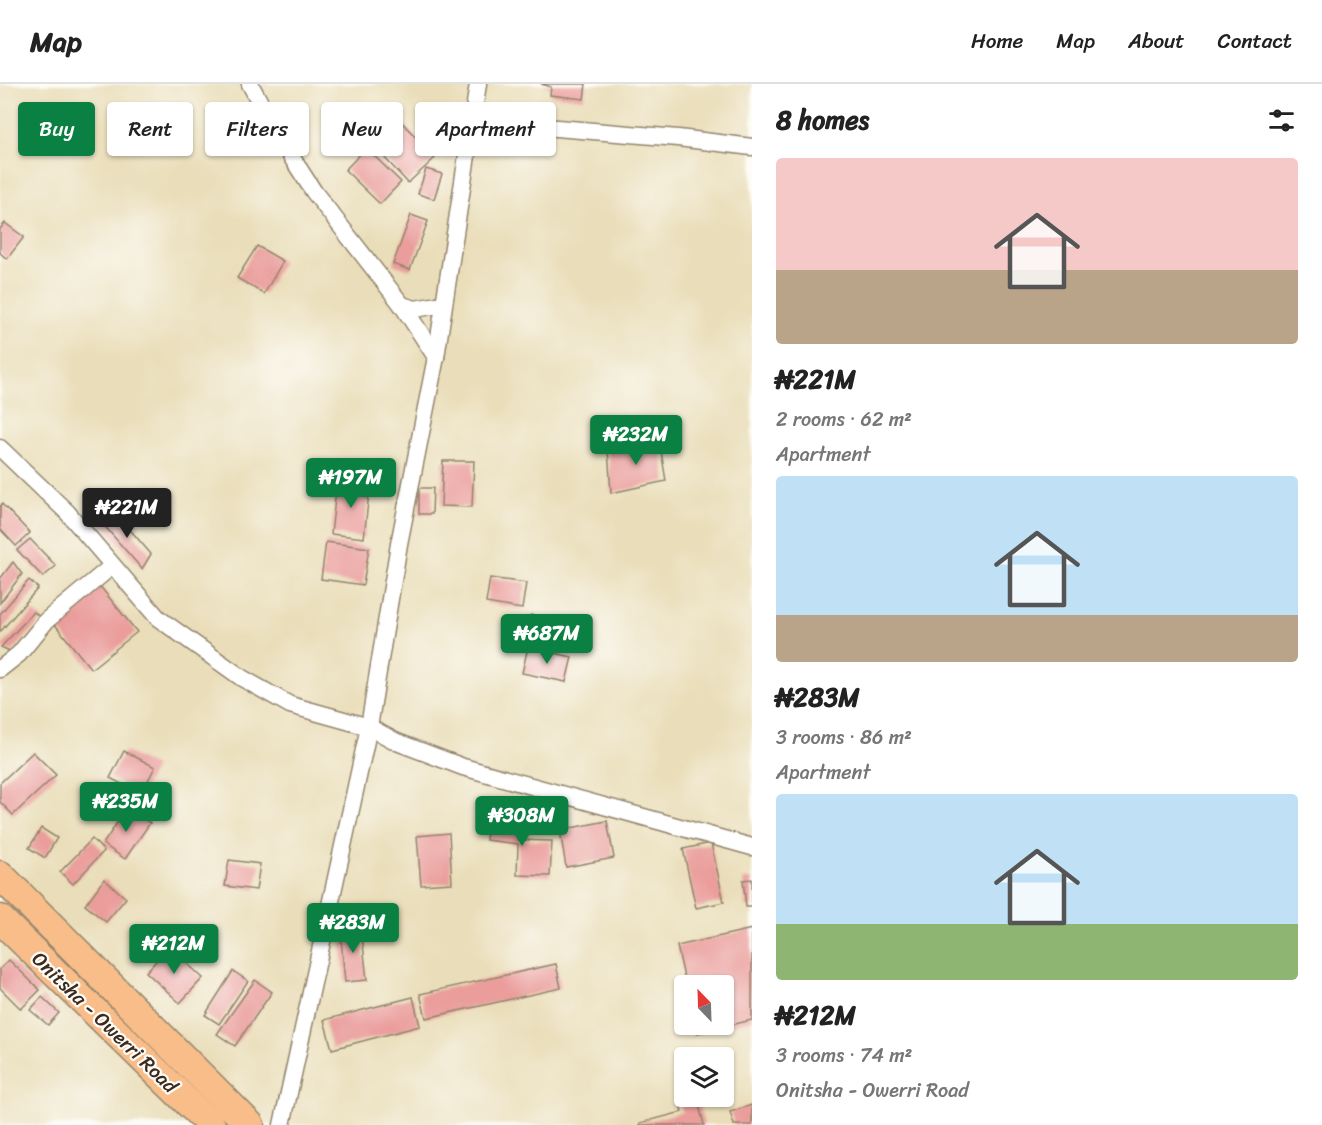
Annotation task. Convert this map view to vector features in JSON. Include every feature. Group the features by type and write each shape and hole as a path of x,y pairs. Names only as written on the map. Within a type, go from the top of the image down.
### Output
{"highway":[{"name":"Onitsha - Owerri Road","path":"0,875 250,1125"},
{"name":"Onitsha - Owerri Road","path":"0,919 211,1125"}],"street":[{"path":"250,84 280,139 314,192 402,305 436,357"},
{"path":"475,102 478,84"},
{"path":"556,128 752,147"},
{"path":"282,1125 369,727 399,544 436,357 466,156"},
{"path":"402,305 415,309 443,304"},
{"path":"0,448 67,512 158,618 242,678 290,705 369,727 397,742 463,767 752,847"},
{"path":"0,669 19,654 47,620 112,566"}],"building":[{"path":"541,84 586,84 584,99 550,95 551,87"},
{"path":"403,123 415,136 415,156 433,156 435,158 408,183 383,156 403,156"},
{"path":"358,156 374,156 401,182 380,204 345,170"},
{"path":"426,169 442,174 434,199 418,194"},
{"path":"411,215 428,221 410,270 393,264"},
{"path":"5,223 24,237 7,259 0,253 0,229"},
{"path":"257,246 283,261 264,294 237,278"},
{"path":"659,439 666,481 611,493 608,449"},
{"path":"443,461 474,461 472,507 441,506"},
{"path":"337,481 370,484 364,538 331,534"},
{"path":"419,488 433,488 432,514 419,514"},
{"path":"2,504 30,533 16,546 0,529"},
{"path":"114,511 151,554 142,569 101,522"},
{"path":"30,539 56,566 43,577 17,550"},
{"path":"326,542 369,548 363,585 321,579"},
{"path":"13,562 22,574 0,603 0,579"},
{"path":"490,578 526,583 522,609 486,603"},
{"path":"29,580 38,588 0,632 0,614"},
{"path":"99,585 137,632 91,669 53,622"},
{"path":"34,612 42,619 12,652 1,647"},
{"path":"531,615 546,623 528,647 515,637"},
{"path":"528,647 572,657 566,682 522,673"},
{"path":"124,751 155,767 141,794 110,778"},
{"path":"33,752 56,775 13,815 0,802 0,783"},
{"path":"127,808 150,823 125,859 103,844"},
{"path":"489,817 520,821 518,840 552,841 550,876 517,875 518,844 486,840"},
{"path":"607,821 614,858 566,867 560,830"},
{"path":"41,828 57,838 45,858 29,848"},
{"path":"449,833 452,883 421,885 417,836"},
{"path":"92,839 104,851 73,884 60,872"},
{"path":"711,843 724,902 696,908 683,849"},
{"path":"229,860 260,864 256,890 225,886"},
{"path":"104,879 126,898 106,922 85,905"},
{"path":"752,879 752,907 746,907 743,880"},
{"path":"361,926 367,980 345,982 340,928"},
{"path":"752,929 752,1020 734,1024 734,975 684,975 677,946"},
{"path":"169,947 203,978 180,1003 146,972"},
{"path":"9,960 40,990 21,1009 0,988 0,969"},
{"path":"556,964 561,988 426,1018 420,994"},
{"path":"233,971 248,981 219,1024 205,1015"},
{"path":"255,980 272,992 235,1046 217,1034"},
{"path":"42,997 59,1013 48,1025 30,1010"},
{"path":"413,997 420,1026 332,1049 324,1020"},
{"path":"752,1105 752,1125 734,1125 730,1112"},
{"path":"681,1107 700,1107 704,1125 640,1125 640,1123 682,1112"}]}
